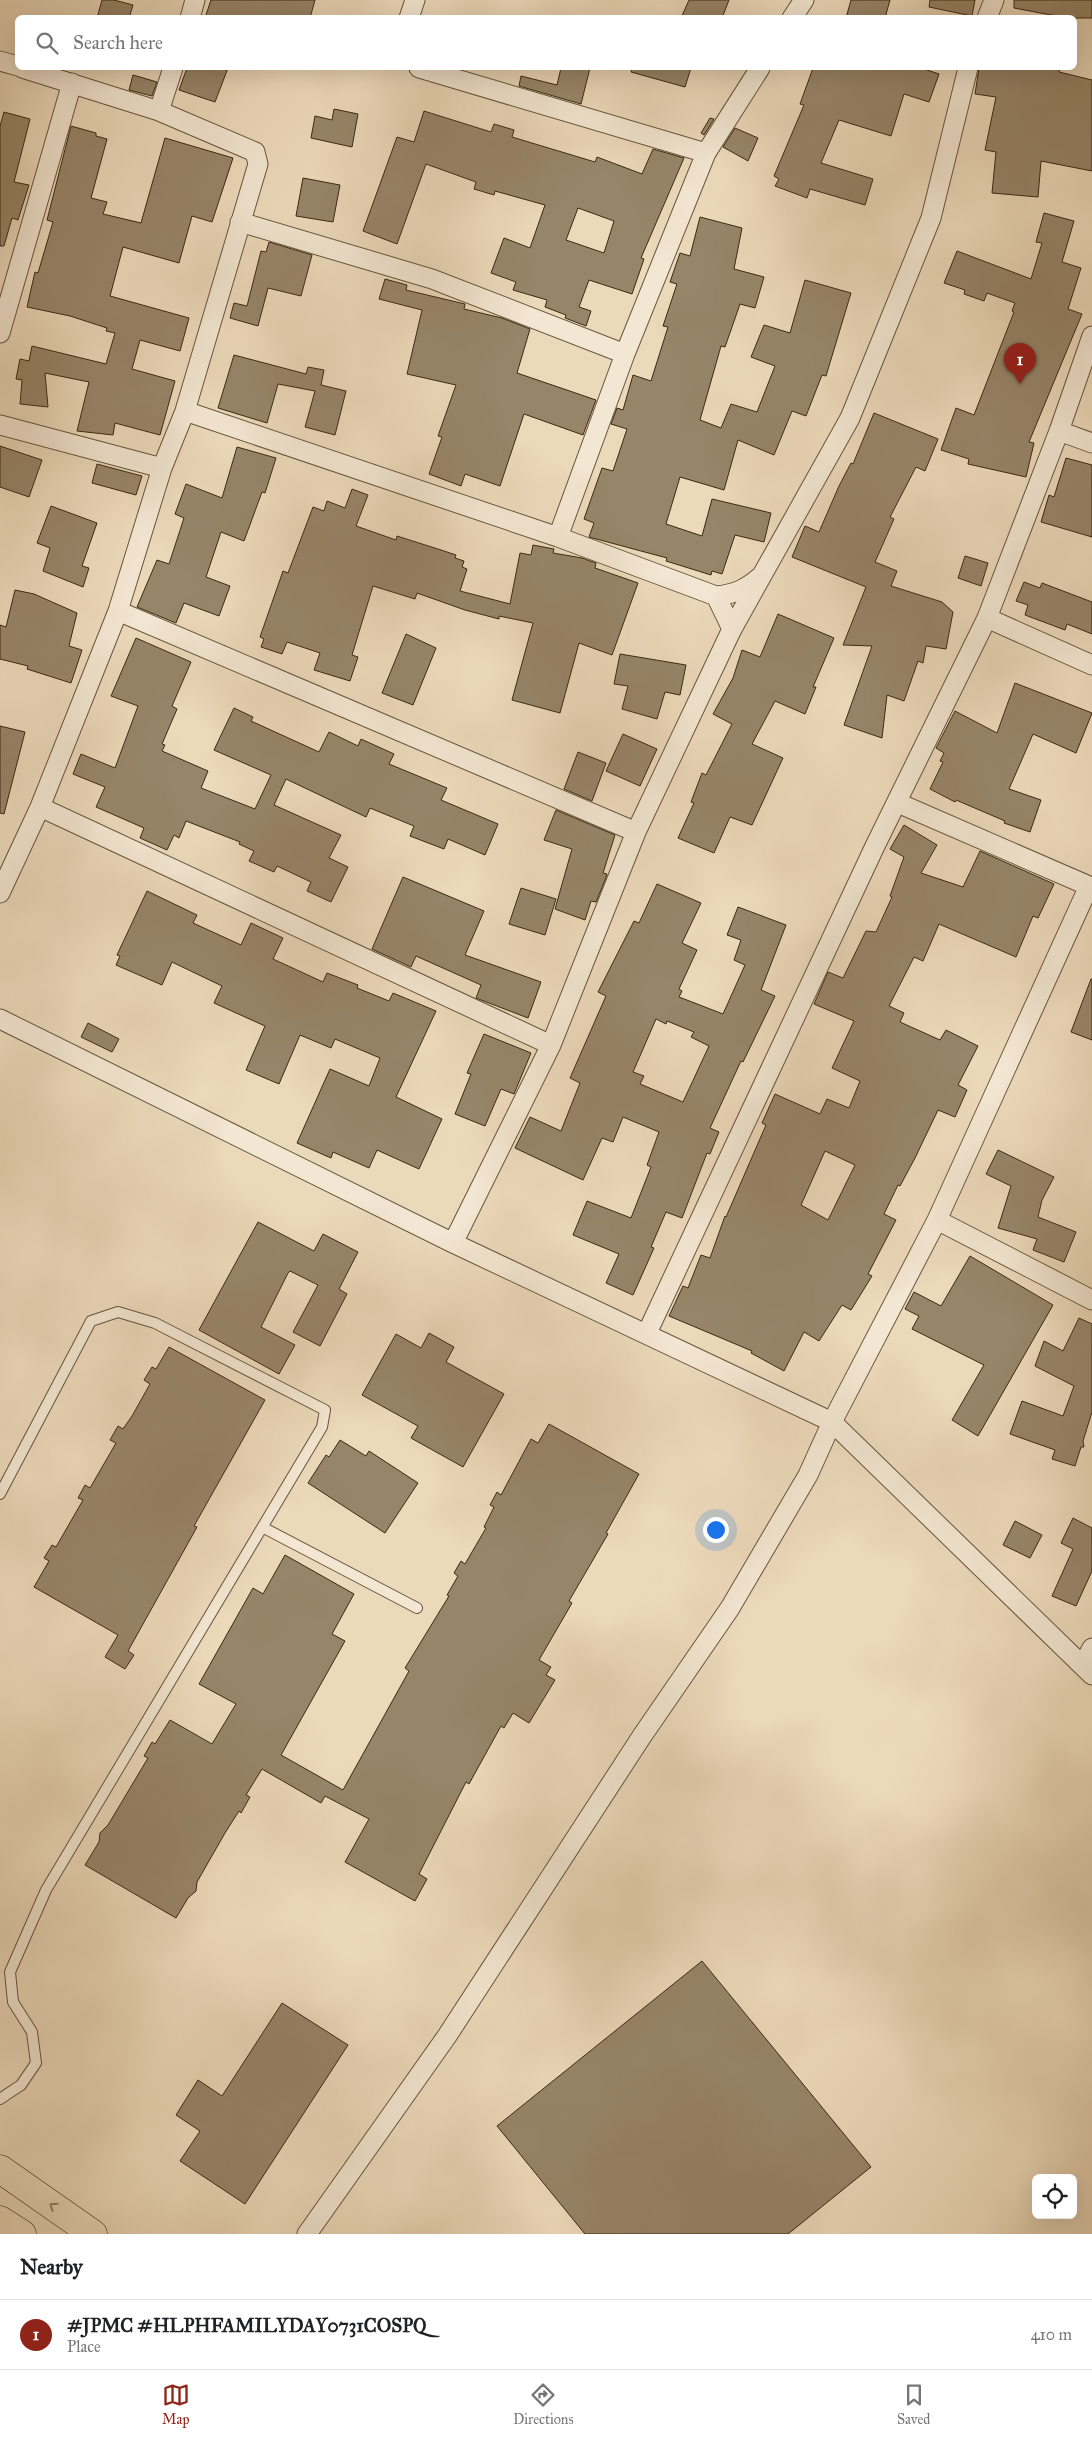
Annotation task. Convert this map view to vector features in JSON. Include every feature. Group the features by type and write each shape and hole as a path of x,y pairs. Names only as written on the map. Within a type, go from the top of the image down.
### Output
{"main road":[{"path":"0,2169 93,2234"}],"street":[{"path":"191,15 195,0"},
{"path":"410,15 415,0"},
{"path":"794,15 804,0"},
{"path":"988,15 994,0"},
{"path":"0,61 15,65"},
{"path":"0,893 40,807 118,611 162,468 185,411 258,164 254,152 159,111 29,70"},
{"path":"159,111 172,70"},
{"path":"426,70 706,153"},
{"path":"558,537 625,354 706,153 759,70"},
{"path":"453,1242 551,1045 636,832 732,629 765,574 850,418 931,218 968,70"},
{"path":"0,332 72,83"},
{"path":"240,222 432,279 625,354"},
{"path":"647,1333 875,846 898,803 987,618 1059,432 1092,336"},
{"path":"185,411 558,537 716,596 746,589 765,574"},
{"path":"0,424 162,468"},
{"path":"1059,432 1092,443"},
{"path":"716,596 732,629"},
{"path":"118,611 636,832"},
{"path":"987,618 1092,665"},
{"path":"307,2234 447,2036 642,1736 730,1608 808,1475 832,1422 937,1220 1091,887 898,803"},
{"path":"40,807 551,1045"},
{"path":"0,1020 453,1242 832,1422 1087,1670"},
{"path":"937,1220 1092,1300"},
{"path":"1087,1670 1092,1648"}],"lane":[{"path":"0,1494 91,1321 118,1312 155,1323 325,1410 322,1427 264,1528 46,1890 5,1972 13,2002 32,2032 36,2063 20,2085 0,2099"},
{"path":"264,1528 417,1608"}],"building":[{"path":"102,0 114,0 133,5 130,15 98,15"},
{"path":"211,0 315,0 311,15 206,15"},
{"path":"689,0 729,0 723,15 682,15"},
{"path":"851,0 890,0 886,15 847,15"},
{"path":"930,0 975,0 972,15 929,7"},
{"path":"1014,0 1092,0 1092,18 1077,18 1077,15 1051,15 1014,8"},
{"path":"186,70 227,70 215,102 179,90"},
{"path":"561,70 590,70 581,104 519,86 521,76 557,85"},
{"path":"632,70 690,70 685,87 631,72"},
{"path":"812,70 927,70 939,74 929,102 904,94 891,136 839,120 821,163 873,179 865,205 810,189 807,198 775,186 779,179 774,176 804,105 800,104"},
{"path":"979,70 1060,70 1059,72 1092,80 1092,171 1041,161 1038,197 992,193 996,152 985,150 996,97 975,94"},
{"path":"133,75 157,82 152,96 129,90"},
{"path":"334,109 358,114 352,147 311,138 315,116 332,120"},
{"path":"424,111 491,132 494,124 514,130 512,137 595,162 597,157 642,174 653,149 684,158 641,258 644,259 632,294 589,280 579,307 591,311 586,326 565,318 566,315 545,307 547,300 513,290 516,282 491,273 504,238 530,248 545,205 495,191 494,195 474,189 476,182 426,164 397,244 363,231 397,137 414,142","holes":["578,208 614,221 604,253 566,240"]},
{"path":"4,112 30,119 14,182 29,185 18,220 12,218 4,246 0,246 0,126"},
{"path":"710,118 714,119 704,135 701,133"},
{"path":"71,126 96,133 96,136 107,139 91,198 107,202 103,214 141,223 165,138 233,158 212,222 192,216 179,263 123,247 110,296 189,318 180,351 140,340 132,369 175,381 160,435 115,423 113,435 77,431 89,382 45,373 48,407 20,404 22,380 16,379 20,359 29,361 32,346 106,364 115,333 106,331 107,328 70,316 27,307 35,272 38,273 53,222 47,220"},
{"path":"735,128 758,138 748,161 723,147"},
{"path":"303,178 340,185 333,222 296,216"},
{"path":"1044,213 1074,221 1062,262 1081,268 1068,309 1082,314 1029,442 1034,443 1026,477 968,464 969,459 941,450 956,408 974,415 1014,312 1012,311 1015,303 987,293 984,301 964,294 965,290 944,283 957,251 1031,279 1042,243 1036,242"},
{"path":"700,217 742,228 734,269 764,277 755,308 740,304 725,347 721,346 700,420 721,428 731,404 757,412 775,366 751,357 764,325 790,333 805,280 851,293 826,376 822,375 806,416 792,411 774,455 738,440 724,490 680,477 666,524 702,536 712,499 771,513 764,542 735,535 722,574 712,571 711,575 666,561 667,558 589,537 594,523 584,519 602,468 613,471 627,429 611,424 617,408 623,410 633,375 651,381 668,327 663,326 677,284 670,282 680,253 690,256"},
{"path":"269,242 312,255 301,296 268,288 258,326 230,318 234,303 247,306 261,251 266,252"},
{"path":"385,279 407,285 406,290 465,304 464,309 502,318 530,329 517,373 596,400 583,435 524,414 500,486 465,474 461,486 429,474 442,437 438,436 456,385 407,374 422,310 379,299"},
{"path":"234,355 306,374 308,367 324,370 321,385 346,391 335,435 305,427 315,391 278,384 267,423 218,408"},
{"path":"874,413 938,439 925,471 916,467 890,517 894,519 875,562 897,571 891,586 942,602 953,612 946,649 926,646 923,663 918,661 904,701 887,695 882,738 844,725 872,646 843,645 866,587 792,557 805,526 819,532 839,486 851,463 853,464"},
{"path":"0,446 42,460 29,497 0,487"},
{"path":"237,447 276,458 265,493 262,492 244,541 221,532 206,577 230,586 219,616 184,603 176,623 137,607 157,560 169,564 184,518 175,514 186,484 222,498"},
{"path":"1066,458 1092,465 1092,537 1041,522 1049,495 1054,497"},
{"path":"97,464 142,476 136,495 92,483"},
{"path":"352,489 368,495 356,526 396,540 397,536 441,550 456,555 455,558 464,561 462,567 467,569 460,591 510,604 520,553 531,555 533,545 554,549 553,553 582,558 596,563 595,568 638,583 612,655 579,643 560,713 512,700 533,623 499,616 499,619 465,610 417,593 415,599 373,586 352,655 358,657 350,681 314,670 320,653 287,642 282,654 261,647 264,639 260,637 283,571 288,573 313,507 324,511 327,501 345,508"},
{"path":"51,506 97,523 82,566 89,568 83,587 43,571 50,548 37,543"},
{"path":"965,556 988,563 981,586 958,578"},
{"path":"1024,582 1040,588 1042,583 1092,602 1092,634 1067,624 1065,630 1025,615 1028,605 1016,601"},
{"path":"15,590 34,594 77,613 69,646 82,650 71,683 27,669 28,666 0,659 0,625 6,627"},
{"path":"778,614 834,638 813,687 816,687 805,714 775,701 752,744 783,758 752,825 730,817 714,853 678,838 694,803 691,802 702,773 706,775 732,724 713,714 733,678 742,650 760,657"},
{"path":"406,634 436,648 413,705 382,693"},
{"path":"136,638 191,662 172,706 177,709 162,744 165,745 162,751 208,771 201,788 255,809 271,775 214,750 234,708 253,717 251,721 319,752 329,732 358,746 361,739 394,754 389,764 447,788 441,800 498,824 485,855 448,839 444,849 410,836 414,826 370,808 366,817 286,779 274,805 341,835 329,858 348,867 331,902 307,891 311,882 277,866 274,872 249,861 254,851 239,844 240,842 186,821 179,838 174,835 167,850 140,838 144,828 96,807 105,787 73,774 81,754 115,768 138,706 111,696"},
{"path":"620,654 686,665 680,695 665,692 657,719 622,709 628,686 614,684"},
{"path":"1015,683 1092,713 1076,753 1033,734 1009,789 1041,800 1030,832 1004,823 1005,821 956,800 955,802 930,789 943,762 940,761 944,753 936,748 955,711 997,733"},
{"path":"0,726 25,732 4,814 0,813"},
{"path":"623,734 657,749 640,786 606,771"},
{"path":"578,752 606,763 592,801 564,789"},
{"path":"556,810 615,835 603,873 607,874 605,880 596,902 591,901 585,920 555,909 572,849 544,840"},
{"path":"904,825 937,845 921,873 963,887 980,851 1054,884 1038,918 1033,916 1016,957 939,924 923,961 914,957 889,1006 904,1013 900,1022 940,1040 946,1030 978,1046 958,1085 967,1090 955,1117 938,1110 915,1158 900,1186 898,1185 884,1214 896,1220 868,1274 872,1276 851,1310 842,1305 819,1341 804,1332 784,1371 751,1353 752,1351 669,1316 683,1286 688,1288 701,1255 710,1258 725,1216 766,1125 762,1123 775,1094 820,1114 827,1099 849,1108 860,1081 832,1068 854,1021 814,1004 828,972 843,978 866,931 876,932 892,897 890,896 904,857 890,849","holes":["825,1151 855,1165 828,1220 801,1205"]},
{"path":"403,877 484,911 465,955 541,982 528,1018 476,998 481,985 416,956 411,967 372,949"},
{"path":"657,884 701,903 682,943 697,950 679,989 682,991 679,997 723,1014 745,965 734,960 741,940 727,935 738,907 786,925 761,990 775,996 743,1062 741,1061 710,1128 719,1132 710,1154 707,1153 682,1218 666,1212 651,1247 654,1248 633,1295 606,1283 619,1254 573,1235 587,1201 631,1218 651,1167 647,1165 659,1132 623,1117 613,1142 602,1138 583,1180 515,1148 530,1117 561,1131 580,1083 570,1078 606,996 598,992 634,921 639,923","holes":["656,1019 666,1024 667,1021 694,1032 691,1037 709,1046 683,1102 640,1084 644,1076 633,1072"]},
{"path":"521,888 556,899 545,935 509,924"},
{"path":"147,891 197,915 193,923 241,945 251,923 283,938 273,959 323,982 327,973 358,985 357,988 389,1001 393,993 436,1011 396,1097 442,1119 419,1169 377,1150 369,1168 333,1152 331,1158 297,1143 330,1069 369,1086 380,1058 335,1039 331,1048 300,1035 279,1084 246,1070 265,1026 214,1003 222,986 172,962 162,985 116,965 120,956 117,955"},
{"path":"1092,979 1092,1040 1071,1032"},
{"path":"88,1023 119,1039 112,1052 81,1037"},
{"path":"484,1034 531,1053 514,1094 501,1089 485,1126 455,1114 471,1074 467,1073"},
{"path":"998,1150 1054,1177 1042,1200 1038,1217 1076,1232 1064,1262 1033,1250 1037,1239 998,1228 1011,1186 986,1174"},
{"path":"258,1222 314,1251 323,1234 358,1252 339,1289 347,1294 320,1346 293,1332 318,1285 290,1271 288,1273 261,1327 295,1345 279,1374 199,1330"},
{"path":"970,1256 1053,1305 978,1436 952,1420 984,1365 912,1329 919,1316 905,1309 914,1292 941,1306"},
{"path":"1079,1318 1092,1324 1092,1412 1083,1441 1084,1447 1081,1447 1075,1466 1052,1459 1055,1450 1010,1434 1022,1401 1063,1416 1074,1386 1035,1366 1044,1341 1063,1351"},
{"path":"429,1333 454,1347 446,1362 504,1394 463,1467 411,1438 418,1426 362,1395 396,1334 421,1348"},
{"path":"169,1347 265,1400 194,1526 197,1527 128,1651 134,1655 125,1669 105,1657 118,1635 34,1587 49,1561 44,1558 52,1545 56,1547 83,1500 78,1498 85,1485 90,1488 116,1443 110,1440 118,1426 123,1429 132,1416 150,1384 144,1380 152,1367 156,1369"},
{"path":"549,1424 639,1474 606,1533 608,1534 569,1601 572,1603 539,1660 551,1667 546,1675 555,1680 529,1723 513,1713 504,1728 501,1726 469,1784 466,1782 419,1874 427,1879 415,1901 345,1862 369,1819 325,1796 321,1803 262,1769 246,1795 250,1797 241,1813 239,1811 197,1882 196,1891 188,1898 176,1918 85,1865 99,1842 100,1833 108,1825 148,1758 144,1756 152,1742 155,1744 170,1720 212,1744 236,1704 199,1684 253,1588 263,1594 285,1555 354,1594 332,1634 345,1641 281,1755 343,1790 409,1671 405,1668 449,1596 447,1595 458,1576 454,1573 461,1561 465,1564 486,1528 484,1527 494,1507 490,1505 497,1492 501,1495 531,1439 538,1443"},
{"path":"340,1440 366,1456 369,1451 418,1483 385,1533 308,1483 326,1455 329,1457"},
{"path":"1073,1518 1092,1528 1092,1571 1076,1606 1052,1596 1073,1549 1061,1543"},
{"path":"1015,1521 1042,1535 1030,1558 1003,1545"},
{"path":"702,1961 871,2167 788,2234 585,2234 497,2126"},
{"path":"282,2003 348,2045 245,2204 180,2161 200,2131 176,2115 198,2080 222,2096"}],"place":[{"name":"#JPMC #HLPHFAMILYDAY0731COSPQ","path":"1020,384"}]}
